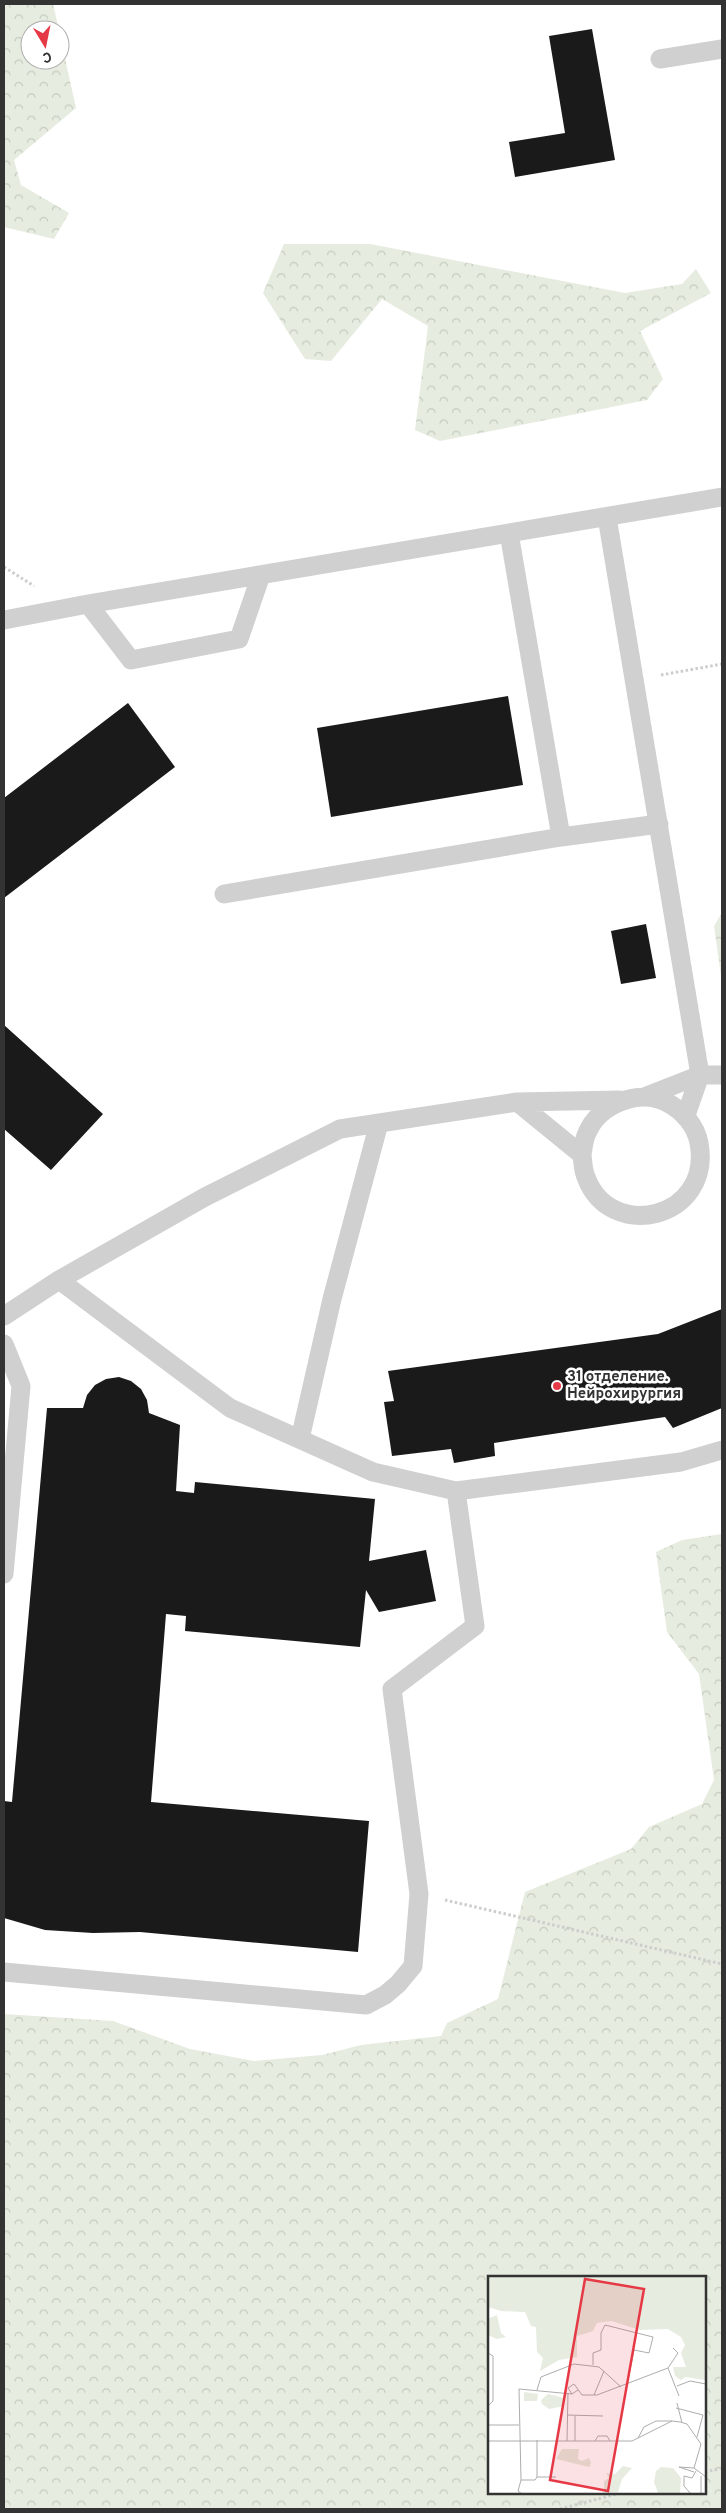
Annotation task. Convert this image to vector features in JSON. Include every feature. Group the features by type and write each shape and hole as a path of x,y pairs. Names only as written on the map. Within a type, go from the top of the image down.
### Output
{"lane":[{"path":"660,59 722,49"},
{"path":"4,620 88,604 722,497"},
{"path":"607,517 700,1075 686,1115"},
{"path":"509,533 561,837"},
{"path":"88,604 131,660 239,640 260,575"},
{"path":"224,894 561,837 659,824"},
{"path":"4,1316 59,1280 205,1197 340,1129 517,1102 620,1100 644,1097 700,1075 722,1075"},
{"path":"620,1100 600,1113 587,1132 582,1155 586,1178 598,1198 618,1211 640,1216 663,1212 683,1200 697,1181 702,1158 698,1135 686,1115 666,1102 644,1097"},
{"path":"517,1102 582,1155"},
{"path":"300,1439 332,1299 379,1123"},
{"path":"59,1280 230,1408 374,1472 456,1491 681,1462 722,1450"},
{"path":"4,1344 21,1386 4,1574"},
{"path":"4,1972 366,2005 385,1995 398,1984 413,1966 419,1894 392,1689 475,1626 456,1491"}],"path":[{"path":"634,680 722,664"},
{"path":"419,1894 722,1964"},
{"path":"706,2472 722,2468"},
{"path":"560,2509 620,2493"}],"green space":[{"path":"4,4 53,4 57,20 20,20 20,70 68,70 76,108 14,160 21,185 69,213 54,239 4,227"},
{"path":"284,244 370,244 625,293 682,284 696,269 711,293 640,331 663,379 647,400 440,441 415,430 428,326 382,299 331,361 305,359 263,293"},
{"path":"722,913 722,983 714,926"},
{"path":"722,1534 722,2509 4,2509 4,2014 113,2021 190,2049 254,2061 322,2055 361,2045 441,2036 447,2023 498,1999 525,1892 631,1849 649,1827 702,1804 714,1780 699,1674 667,1632 656,1552 682,1540"}],"building":[{"path":"592,29 615,160 515,177 509,142 565,133 549,36"},
{"path":"508,696 523,785 331,817 317,728"},
{"path":"128,703 175,767 4,898 4,798"},
{"path":"646,924 656,978 621,984 611,931"},
{"path":"4,1025 103,1114 51,1170 4,1129"},
{"name":"31 отделение. Нейрохирургия","path":"722,1309 722,1408 673,1428 665,1417 494,1443 495,1456 454,1463 451,1449 392,1456 384,1402 394,1401 388,1371 658,1334"},
{"path":"119,1377 131,1381 141,1389 147,1400 149,1413 180,1425 176,1491 194,1493 195,1482 375,1499 369,1561 426,1550 436,1601 379,1612 366,1590 360,1647 185,1631 186,1616 166,1614 151,1802 369,1821 358,1952 140,1932 93,1933 45,1930 4,1918 4,1801 12,1802 47,1408 83,1408 87,1395 95,1385 106,1379"}],"place":[{"name":"31 отделение. Нейрохирургия","path":"557,1386"}]}
